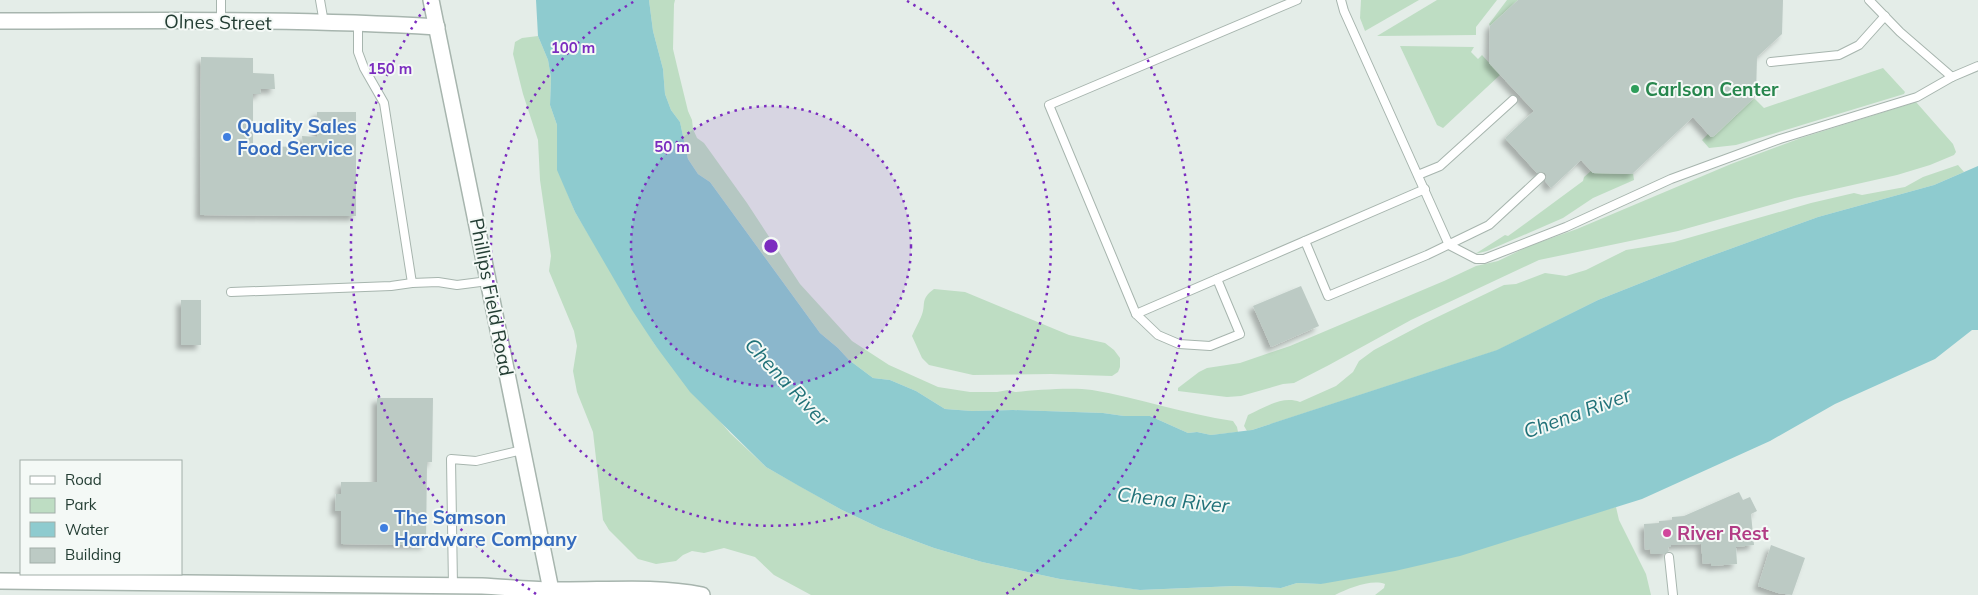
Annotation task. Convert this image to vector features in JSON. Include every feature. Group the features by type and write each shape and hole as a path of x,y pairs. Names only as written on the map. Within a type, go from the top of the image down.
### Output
{"street":[{"name":"Phillips Field Road","path":"431,0 551,592"},
{"name":"Olnes Street","path":"0,21 324,23 437,27"},
{"path":"0,581 453,586 551,592 635,588 670,590 702,595"}],"lane":[{"path":"221,0 221,22"},
{"path":"320,0 324,23"},
{"path":"1217,279 1240,334 1210,346 1179,344 1158,335 1136,314 1049,105 1297,0"},
{"path":"1341,0 1344,11 1449,245 1476,259 1484,259 1566,227 1670,179 1780,139 1917,97 1952,76 1978,66"},
{"path":"1869,0 1952,76"},
{"path":"1771,62 1839,55 1859,45 1885,16"},
{"path":"358,24 358,52 364,68 384,103 412,283"},
{"path":"1418,175 1440,166 1513,100"},
{"path":"1305,241 1328,296 1449,245 1489,225 1541,177"},
{"path":"1136,314 1425,189"},
{"path":"231,292 391,286 438,282 457,285 488,281"},
{"path":"453,586 451,459 476,461 522,450"},
{"path":"1669,557 1673,595"}],"green space":[{"path":"649,0 675,0 673,49 688,111 697,138 704,143 747,203 800,284 852,341 889,365 938,387 970,392 1092,390 1233,421 1238,432 1211,435 1197,432 1188,433 1150,416 945,409 916,391 890,380 873,378 849,360 820,333 710,182 698,174 688,159 680,122 671,110 665,94 663,69 653,31"},
{"path":"1361,0 1419,0 1365,31 1360,18"},
{"path":"1437,0 1497,0 1476,27 1476,35 1377,36"},
{"path":"1507,0 1518,0 1490,26 1489,24"},
{"path":"538,36 548,60 551,78 550,105 557,125 558,170 575,212 655,345 730,433 766,467 842,510 880,528 934,548 982,562 1060,579 1141,590 1235,586 1281,588 1297,583 1320,584 1616,507 1619,520 1646,574 1651,595 1375,595 1384,588 1385,584 1367,583 1335,595 811,595 774,575 755,557 724,548 704,553 692,551 676,561 656,564 638,559 609,530 603,520 593,432 577,392 573,371 577,346 574,331 549,271 551,256 540,180 538,140 523,94 513,54 515,42 522,38"},
{"path":"1400,46 1474,47 1471,52 1478,59 1482,55 1500,75 1443,128 1437,125"},
{"path":"1883,68 1905,92 1904,94 1736,145 1709,148 1702,140 1708,134 1711,137 1714,136 1754,98 1764,108"},
{"path":"1916,102 1953,144 1956,152 1954,155 1897,175 1795,198 1678,231 1539,260 1411,320 1294,383 1283,384 1241,396 1227,397 1178,391 1178,388 1207,368 1240,363 1290,346 1476,266 1498,261 1529,246 1577,229 1731,164 1801,138"},
{"path":"1958,165 1964,172 1934,185 1818,217 1694,262 1598,300 1498,350 1252,430 1247,431 1244,426 1248,415 1267,406 1287,400 1300,402 1336,386 1353,372 1359,361 1374,350 1504,285 1516,284 1545,273 1566,276 1586,270 1626,250 1674,242 1811,203 1854,193 1862,195 1905,187 1923,177"},
{"path":"1591,171 1593,173 1633,173 1634,180 1593,198 1563,218 1487,251 1475,254 1505,235 1508,236 1515,231 1583,181 1584,177"},
{"path":"934,289 965,292 1069,335 1105,343 1120,358 1118,372 1112,376 1051,374 973,375 929,365 922,358 912,336 923,313 926,296"}],"water":[{"name":"Chena River","path":"536,0 649,0 653,31 663,69 665,94 671,110 680,122 688,159 698,174 710,182 820,333 849,360 873,378 890,380 916,391 945,409 1150,416 1188,433 1197,432 1211,435 1252,430 1497,350 1598,300 1694,262 1818,217 1934,185 1978,166 1978,330 1972,330 1935,359 1835,404 1770,441 1642,499 1460,556 1395,571 1321,584 1297,583 1281,588 1235,586 1140,590 1060,579 982,562 934,548 880,528 842,510 766,467 690,392 632,310 575,212 557,170 557,125 550,105 551,78 548,60 538,36"}],"building":[{"name":"Carlson Center","path":"1518,0 1783,0 1782,34 1757,57 1756,96 1714,136 1711,137 1693,117 1632,174 1593,173 1581,160 1551,188 1545,181 1547,176 1545,173 1537,173 1505,138 1534,111 1489,63 1490,26"},
{"name":"Quality Sales Food Service","path":"201,57 253,58 253,73 274,74 275,89 260,89 261,94 253,94 253,146 303,147 302,136 317,137 317,112 356,112 356,216 200,215"},
{"path":"1301,286 1319,326 1271,347 1253,306"},
{"path":"181,300 201,300 201,345 181,345"},
{"path":"377,398 433,398 432,462 427,462 426,545 341,544 341,511 335,511 336,494 341,494 341,482 377,482"},
{"path":"1739,492 1743,500 1750,497 1757,511 1751,514 1754,545 1736,547 1737,564 1711,566 1711,563 1703,564 1701,544 1671,545 1671,547 1668,547 1669,551 1665,554 1651,554 1650,549 1645,550 1644,524 1659,523 1659,521 1672,520 1672,517 1684,516"},
{"path":"1771,545 1805,558 1792,595 1778,593 1758,586"}],"place":[{"name":"Carlson Center","path":"1635,89"},
{"name":"Quality Sales Food Service","path":"227,137"},
{"name":"The Samson Hardware Company","path":"384,528"},
{"name":"River Rest","path":"1667,533"}]}
